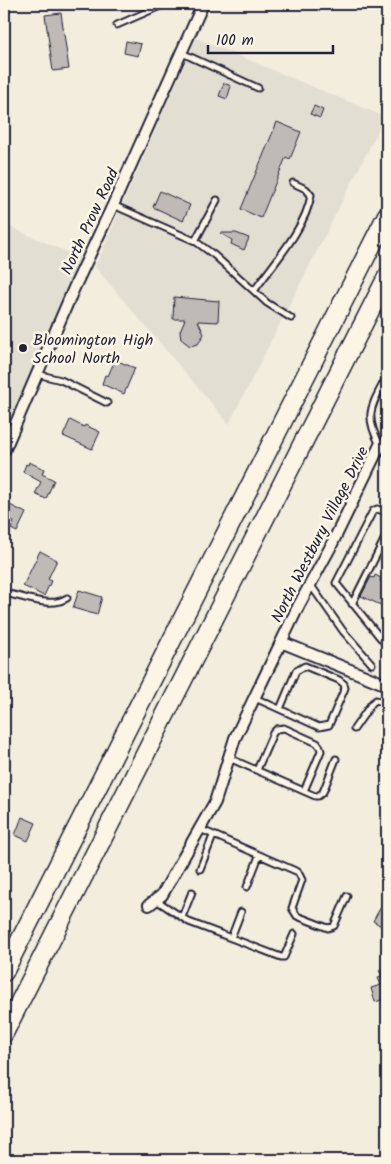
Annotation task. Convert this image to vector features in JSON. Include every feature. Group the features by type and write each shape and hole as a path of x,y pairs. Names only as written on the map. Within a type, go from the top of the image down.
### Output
{"highway":[{"path":"4,972 387,215"},
{"path":"4,1033 387,276"}],"street":[{"name":"North Prow Road","path":"4,451 74,288 202,6"},
{"name":"North Westbury Village Drive","path":"153,903 162,896 214,802 235,738 310,584 384,444"},
{"name":"North Westbury Village Drive","path":"281,642 387,685"}],"lane":[{"path":"118,25 166,4"},
{"path":"188,4 202,6"},
{"path":"182,53 258,88"},
{"path":"254,291 300,225 309,208 311,195 304,188 293,183"},
{"path":"196,241 217,200"},
{"path":"113,205 196,241 267,302 291,318"},
{"path":"37,374 61,380 107,403"},
{"path":"387,376 374,402 370,420 372,429 384,444 387,456"},
{"path":"387,512 377,509 373,511 336,581 337,586 387,646"},
{"path":"352,604 387,534"},
{"path":"310,584 343,631 372,664"},
{"path":"4,592 52,603 60,602 67,598"},
{"path":"324,674 329,662"},
{"path":"254,698 319,727 328,725 345,688 344,684 339,680 305,666 296,671 280,709"},
{"path":"354,729 372,703 376,700 387,704"},
{"path":"257,770 273,733 277,729 284,728 317,743 320,747 321,752 304,791"},
{"path":"228,758 315,796 323,792 336,759"},
{"path":"199,829 298,872 302,880 292,908 297,916 331,927 334,926 347,896"},
{"path":"200,869 213,836"},
{"path":"247,887 260,856"},
{"path":"182,917 192,892"},
{"path":"153,903 189,922 281,957 284,957 294,934"},
{"path":"231,938 241,912"}],"shaded area":[{"path":"196,38 385,117 229,424 95,267"},
{"name":"Bloomington High School North","path":"4,224 82,259 4,436"}],"building":[{"path":"61,13 69,69 53,71 45,15"},
{"path":"126,41 141,44 138,56 124,53"},
{"path":"224,83 231,86 227,99 219,96"},
{"path":"314,106 323,110 320,118 310,114"},
{"path":"277,122 301,132 290,159 286,157 261,218 241,209"},
{"path":"160,191 190,205 183,221 153,207"},
{"path":"220,233 236,233 249,238 244,250 231,244 232,240"},
{"path":"174,297 219,301 218,322 198,321 204,334 198,344 190,346 181,339 180,331 185,319 173,319"},
{"path":"115,360 135,368 124,394 102,384 105,375 108,376"},
{"path":"70,420 100,432 92,449 63,436"},
{"path":"29,462 44,469 42,474 54,480 46,499 35,494 41,482 23,472 26,464 28,465"},
{"path":"8,504 26,513 17,532 11,529 14,522 4,517"},
{"path":"40,551 57,560 48,579 51,581 44,596 23,586"},
{"path":"375,575 381,578 380,581 387,584 387,608 361,596 371,577 374,578"},
{"path":"79,590 102,597 97,615 73,608"},
{"path":"22,817 36,823 28,841 15,835"},
{"path":"387,896 387,919 383,927 373,921"},
{"path":"387,964 387,1001 385,999 375,1002 371,988 381,985 378,978 383,976 379,971"}],"place":[{"name":"Bloomington High School North","path":"23,348"}]}
